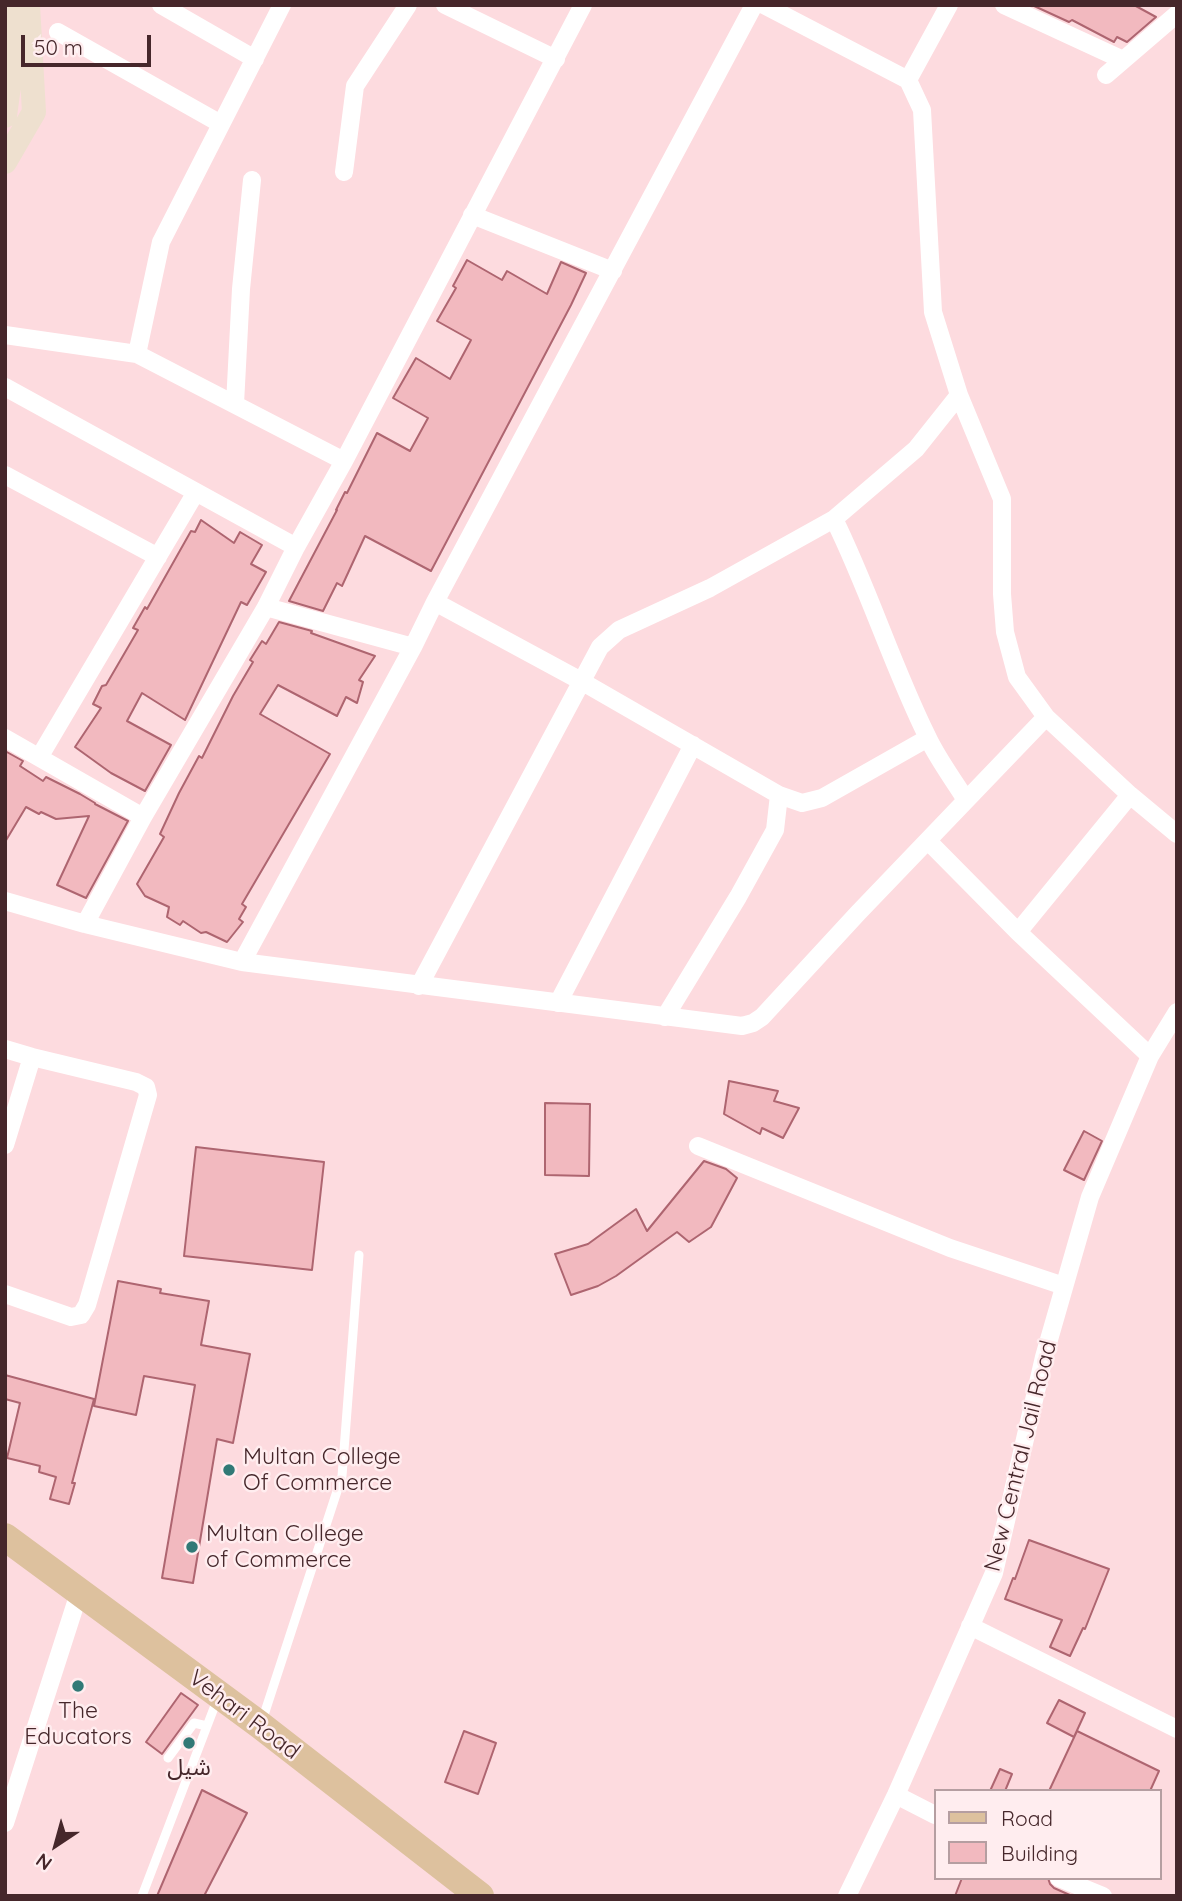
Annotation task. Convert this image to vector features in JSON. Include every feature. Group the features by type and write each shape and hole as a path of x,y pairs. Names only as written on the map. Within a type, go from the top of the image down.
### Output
{"main road":[{"path":"5,162 34,112 28,5"},
{"path":"5,116 13,57 7,16"},
{"name":"Vehari Road","path":"5,1537 260,1725 480,1896"}],"street":[{"path":"161,5 255,59"},
{"path":"137,354 161,242 282,5"},
{"path":"344,172 355,86 408,5"},
{"path":"446,5 556,59"},
{"path":"85,924 143,817 266,607 583,5"},
{"path":"242,962 413,647 754,5"},
{"path":"764,5 908,80 922,110 933,312 959,395 1002,499 1005,632 1017,677 1046,717 1130,795 1177,834"},
{"path":"908,80 949,5"},
{"path":"1004,5 1123,60"},
{"path":"1106,75 1177,14"},
{"path":"58,32 221,124"},
{"path":"235,404 241,289 251,180"},
{"path":"472,215 613,271"},
{"path":"5,335 137,354 344,461"},
{"path":"5,387 296,547"},
{"path":"419,986 600,647 619,630 710,588 834,519 916,449 959,395"},
{"path":"5,475 158,558"},
{"path":"40,756 196,492"},
{"path":"834,519 855,561 928,738 966,800"},
{"path":"435,603 581,681 779,795 802,803 822,798 928,738"},
{"path":"266,607 413,647"},
{"path":"5,901 85,924 242,962 743,1026 762,1017 1046,717"},
{"path":"5,738 143,817"},
{"path":"558,1003 693,745"},
{"path":"665,1017 775,830 779,795"},
{"path":"1018,932 1130,795"},
{"path":"928,841 1018,932 1150,1056"},
{"name":"New Central Jail Road","path":"847,1896 896,1794 994,1573 1044,1357 1090,1197 1150,1056 1177,1012"},
{"path":"5,1049 136,1082 146,1087 148,1095 87,1305 81,1315 71,1317 5,1294"},
{"path":"5,1145 32,1057"},
{"path":"698,1146 950,1248 1064,1286"},
{"path":"5,1823 79,1593"},
{"path":"970,1626 1177,1729"},
{"path":"896,1794 934,1814"},
{"path":"1064,1880 1102,1896"}],"lane":[{"path":"260,1725 342,1476 359,1255"},
{"path":"142,1896 219,1695"},
{"path":"167,1758 194,1723 207,1727"}],"building":[{"path":"1032,5 1134,5 1156,17 1127,42 1117,37 1114,42 1072,20 1069,22"},
{"path":"467,260 502,280 507,271 547,294 561,262 586,273 431,571 365,536 342,586 337,583 323,611 289,601 377,433 410,451 428,418 393,398 416,358 450,379 471,340 437,321 456,288 453,286"},
{"path":"201,520 234,543 240,532 262,545 251,564 266,572 247,605 241,602 185,720 142,693 127,721 171,745 145,791 111,773 75,747 101,708 93,704 138,630 133,628 145,607 147,609 191,531 195,532"},
{"path":"279,622 312,631 311,633 375,656 359,680 363,682 357,703 346,697 337,716 278,685 260,714 330,754 242,904 246,907 239,919 243,922 227,942 206,932 201,933 183,921 180,925 167,917 169,907 145,896 137,884 164,837 160,834 179,793 199,756 202,758 253,662 250,660 262,641 266,644"},
{"path":"5,751 23,761 20,766 43,781 46,777 128,821 86,898 57,885 89,816 56,819 26,807 5,842"},
{"path":"729,1081 778,1091 774,1101 799,1108 783,1138 762,1128 760,1134 724,1114"},
{"path":"545,1103 590,1104 589,1176 545,1175"},
{"path":"1084,1131 1102,1141 1084,1180 1064,1170"},
{"path":"196,1147 324,1162 312,1270 184,1256"},
{"path":"704,1161 726,1169 737,1178 711,1227 689,1242 677,1232 616,1276 598,1286 571,1295 555,1254 588,1244 636,1209 647,1231"},
{"path":"118,1281 161,1289 160,1293 209,1301 201,1345 250,1354 233,1443 217,1439 193,1583 162,1578 195,1385 144,1376 136,1415 94,1406"},
{"path":"5,1375 94,1399 69,1504 50,1499 56,1477 39,1472 40,1466 7,1458 20,1403 5,1399"},
{"path":"1029,1540 1109,1569 1085,1629 1083,1628 1070,1656 1050,1647 1062,1620 1005,1599"},
{"path":"181,1693 198,1705 162,1754 146,1742"},
{"path":"1059,1700 1085,1713 1074,1737 1047,1723"},
{"path":"464,1731 496,1743 478,1794 445,1782"},
{"path":"1077,1731 1159,1771 1151,1789 1050,1789"},
{"path":"1000,1769 1012,1774 1006,1789 991,1789"},
{"path":"202,1790 247,1813 204,1896 157,1896"},
{"path":"961,1880 1049,1880 1054,1888 1072,1896 955,1896"}],"place":[{"name":"Multan College Of Commerce","path":"229,1470"},
{"name":"Multan College of Commerce","path":"192,1547"},
{"name":"The Educators","path":"78,1686"},
{"name":"شیل","path":"189,1743"}]}
